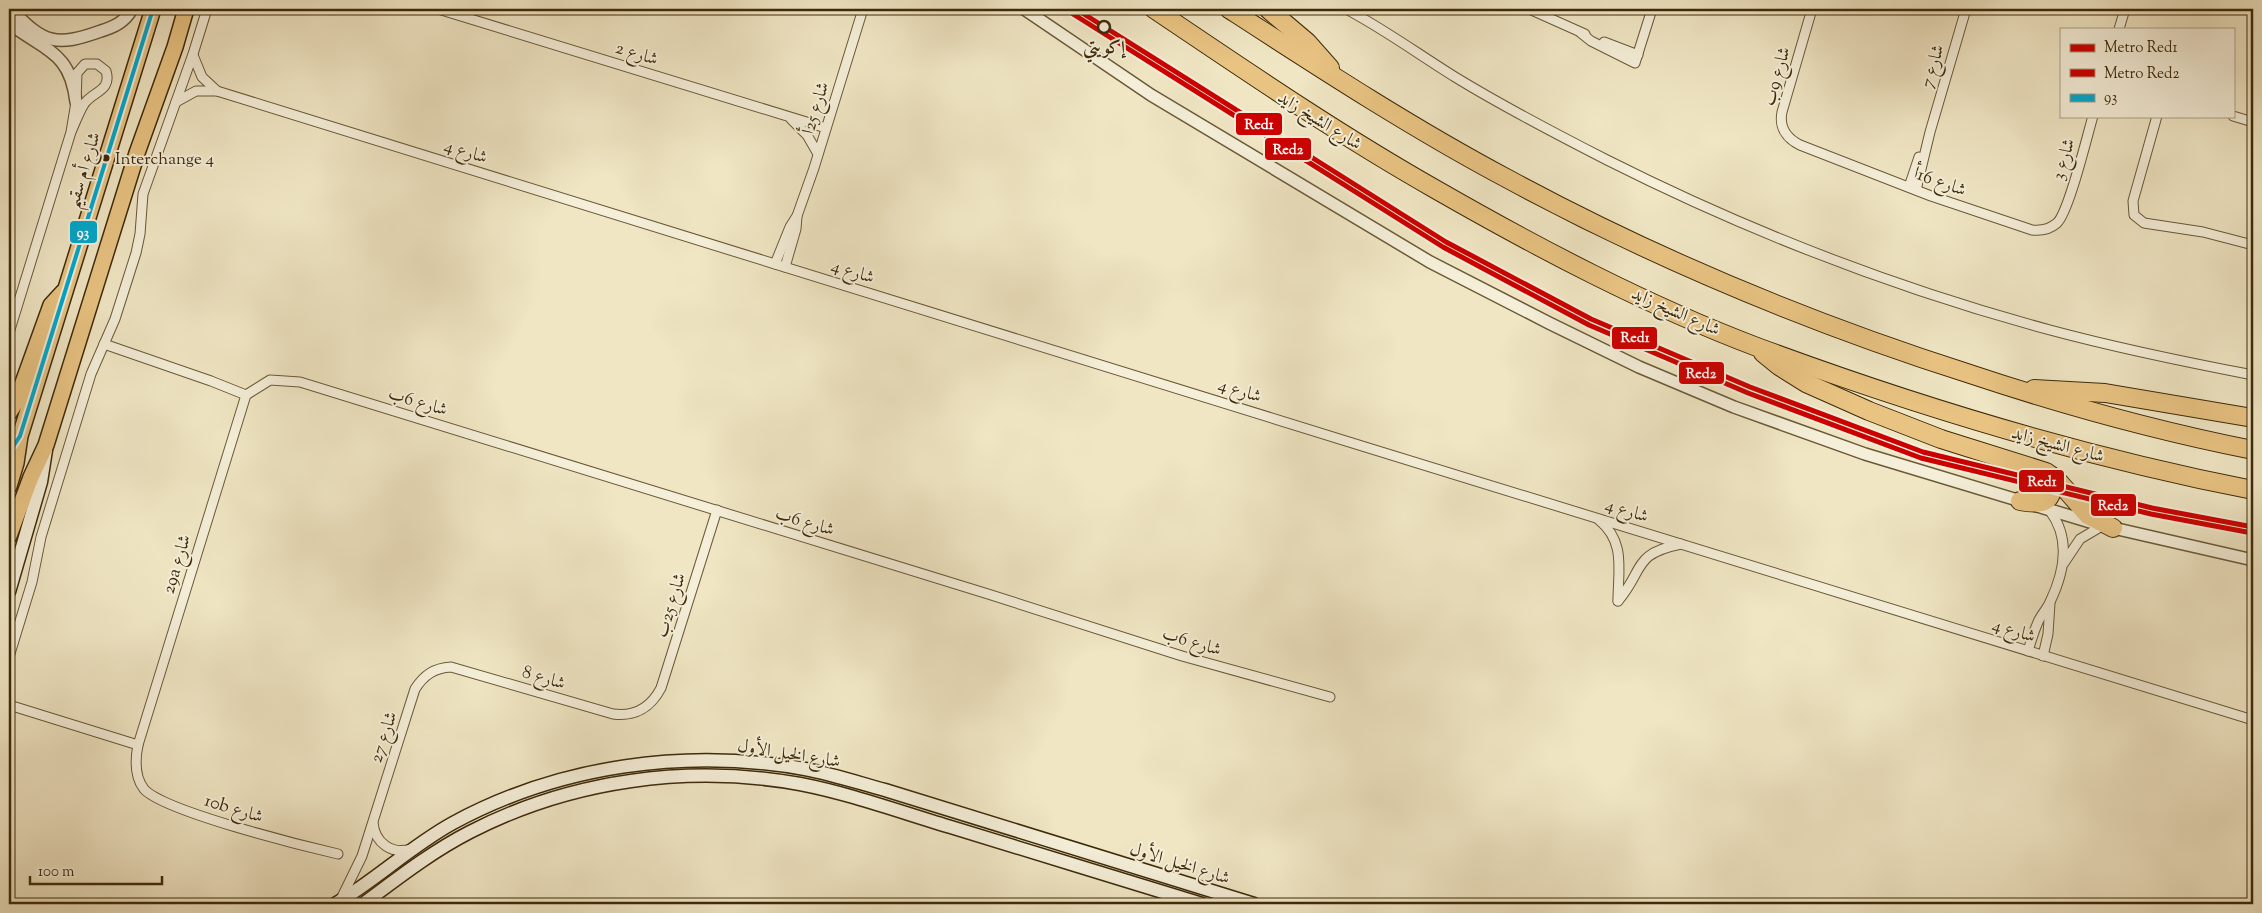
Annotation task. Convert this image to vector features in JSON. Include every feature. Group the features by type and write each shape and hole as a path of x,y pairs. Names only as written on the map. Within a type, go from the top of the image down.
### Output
{"highway":[{"name":"شارع الشيخ زايد","path":"1154,9 1313,116 1435,190 1497,224 1617,284 1756,346 1900,397 2036,439 2148,468 2253,490"},
{"path":"1229,9 1339,81 1507,179 1669,259 1837,329 2019,390 2142,426 2253,450"},
{"path":"1268,9 1307,42 1339,81"},
{"path":"1756,346 1792,375 1868,411 1941,439 2028,465 2052,476 2088,515 2108,527"},
{"path":"2019,390 2044,388 2105,393 2253,418"},
{"path":"2020,501 2039,503 2047,500 2052,490 2052,476"}],"main road":[{"name":"شارع أم سقيم","path":"10,483 18,454 20,436 152,9"},
{"path":"9,536 46,445 137,153 186,9"},
{"path":"9,413 16,402 51,304 56,297 66,290"},
{"path":"9,453 20,436"},
{"path":"9,592 41,482 46,445"},
{"name":"شارع الخيل الأول","path":"337,903 412,849 453,824 519,793 565,778 645,764 685,761 733,761 829,774 1254,904"},
{"name":"شارع الخيل الأول","path":"363,904 409,870 449,844 490,822 534,805 579,791 618,783 669,777 713,775 764,778 834,792 1202,904"}],"street":[{"path":"11,9 44,36 64,41 78,39 114,27 131,10"},
{"path":"9,657 32,582 41,537 91,374 119,309 138,244 143,194 207,9"},
{"name":"شارع 2","path":"438,9 826,128"},
{"name":"شارع 25أ","path":"776,264 790,227 797,216 863,9"},
{"path":"1024,9 1152,95 1430,262 1549,324 1639,367 1734,407 1865,454 2108,527 2253,560"},
{"path":"1346,9 1462,81 1609,160 1734,218 1850,266 1902,285 2051,330 2147,354 2253,375"},
{"path":"1528,9 1637,59 1652,9"},
{"name":"شارع 9ب","path":"1800,145 1785,134 1781,118 1812,9"},
{"name":"شارع 7","path":"1912,188 1966,9"},
{"path":"2119,28 2125,9"},
{"path":"9,23 61,59 71,80 76,102"},
{"path":"193,54 202,77 217,91"},
{"path":"9,333 71,132 76,102 76,77 79,69 89,63 100,66 107,75 105,86 86,101 71,132"},
{"name":"شارع 4","path":"176,102 196,91 217,91 2253,720"},
{"path":"785,115 802,129 818,154"},
{"path":"2234,116 2253,122"},
{"name":"شارع 3","path":"2065,212 2092,118"},
{"path":"2156,118 2133,202 2132,210 2137,218 2148,224 2203,232 2253,246"},
{"name":"شارع 16أ","path":"1800,145 1912,188 2032,230 2045,229 2052,226 2062,218 2065,212"},
{"name":"شارع 25أ","path":"785,267 796,229 797,216"},
{"path":"104,344 211,380 246,395"},
{"name":"شارع 6ب","path":"246,395 270,380 300,382 1182,656 1330,697"},
{"name":"29a شارع","path":"136,772 138,745 246,395"},
{"name":"شارع 25ب","path":"648,706 657,694 663,680 717,510"},
{"path":"2050,511 2060,526 2064,540 2062,568"},
{"path":"1597,518 1612,534 1619,550 1618,601 1630,585 1645,558 1659,549 1681,544"},
{"path":"2028,651 2037,623 2050,603 2062,568 2076,542 2108,527"},
{"path":"2043,656 2048,634 2050,603"},
{"name":"شارع 8","path":"430,672 444,667 458,668 613,714 631,714 648,706"},
{"name":"شارع 27","path":"337,903 357,868 415,688 430,672"},
{"path":"9,705 138,745"},
{"name":"10b شارع","path":"136,772 140,783 148,792 172,806 287,841 338,854"},
{"path":"374,816 376,836 385,846 398,851 412,849"}],"metro line":[{"name":"Red1","path":"1076,9 1446,242 1591,319 1750,387 1923,452 2152,508 2253,527"},
{"name":"Red2","path":"1073,14 1443,247 1589,325 1748,393 1921,458 2151,514 2252,533"}],"transit line":[{"name":"93","path":"9,453 20,436 153,9"}],"place":[{"name":"إكويتي","path":"1104,27"},
{"name":"Interchange 4","path":"106,158"}]}
